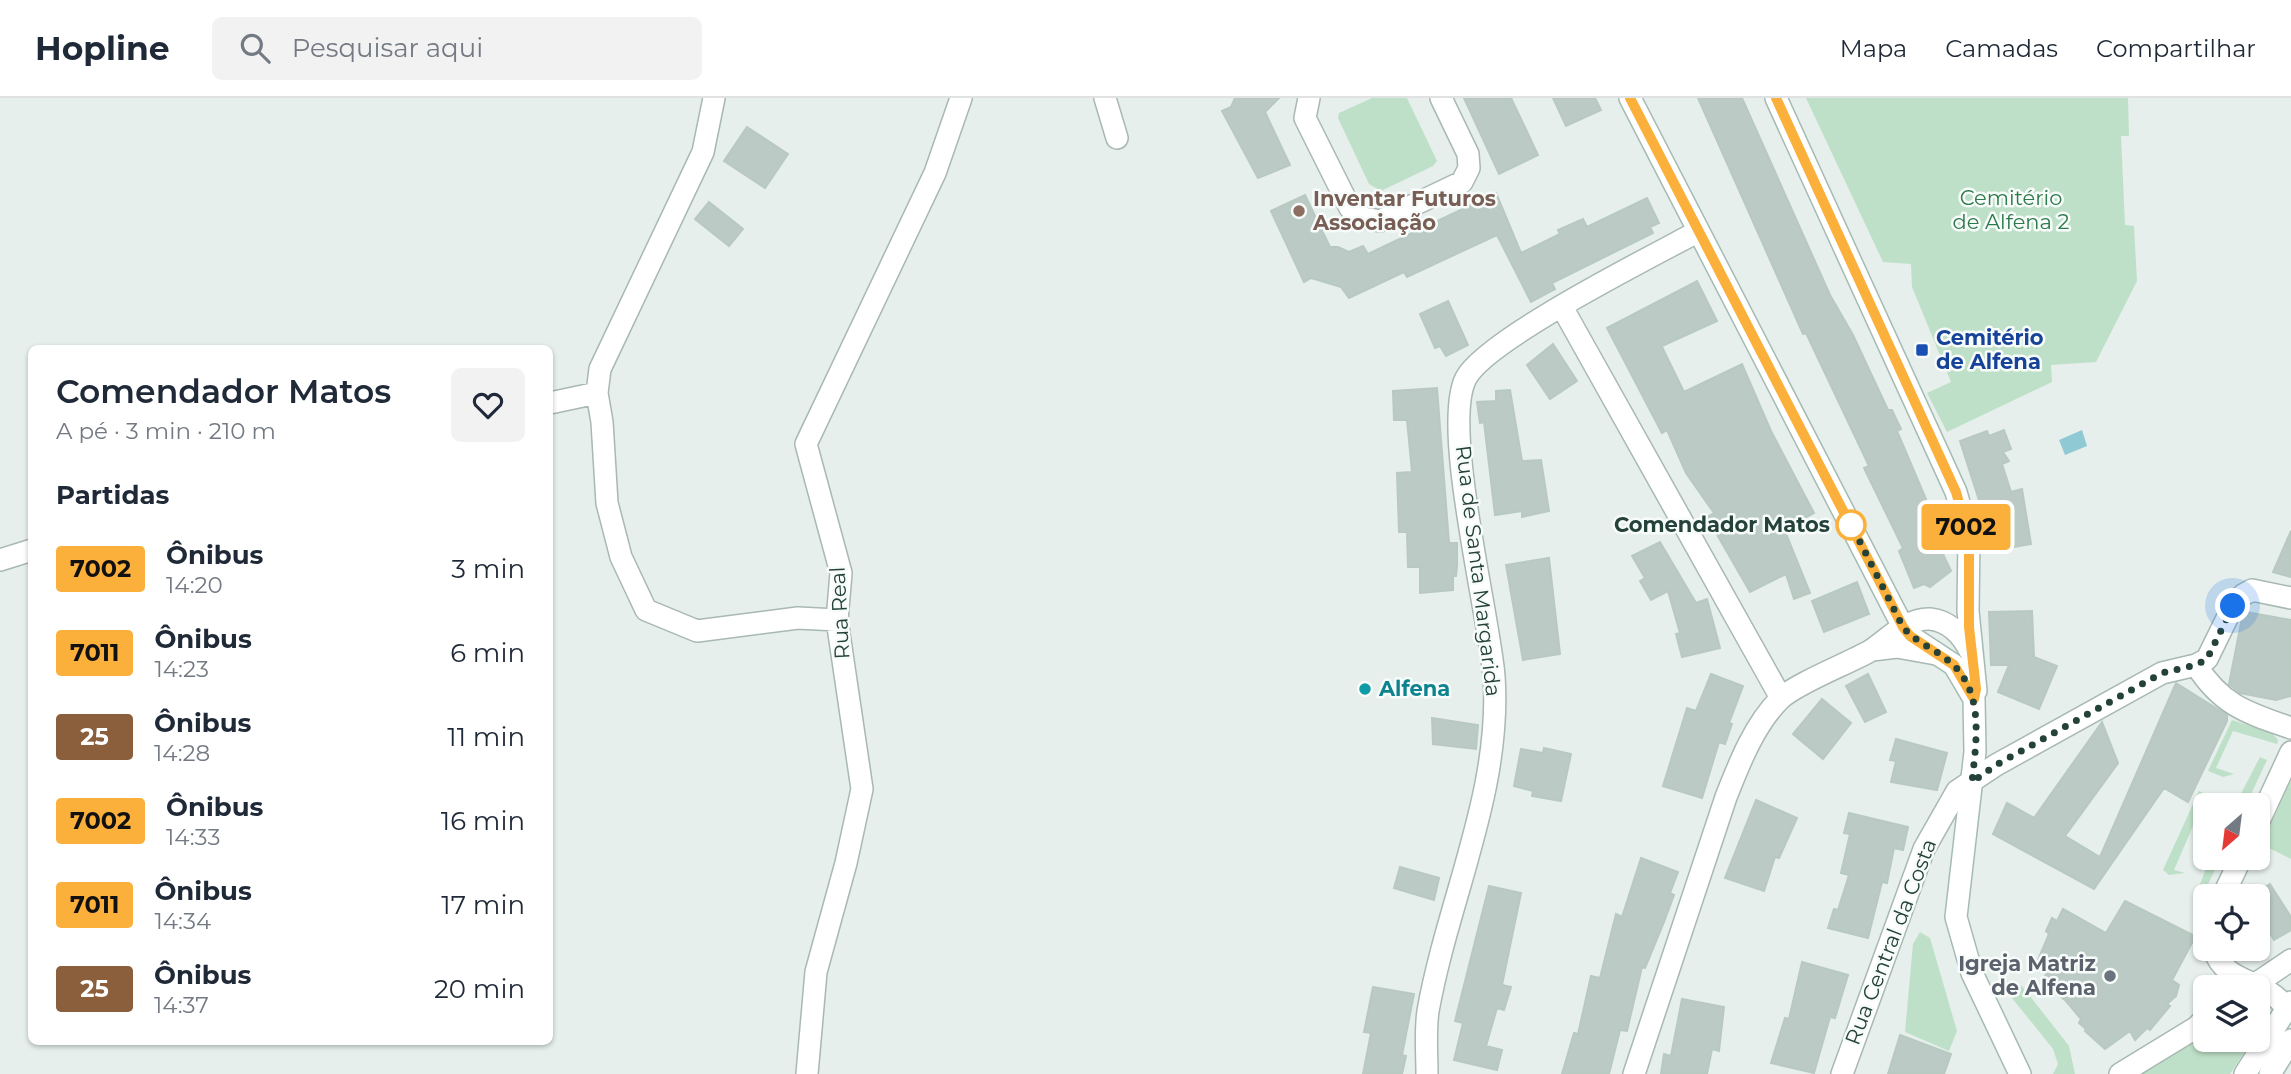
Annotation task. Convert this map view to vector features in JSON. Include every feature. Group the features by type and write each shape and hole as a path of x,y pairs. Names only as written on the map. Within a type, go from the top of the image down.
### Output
{"street":[{"path":"714,98 703,152 600,369 597,393 602,422 607,503 621,557 646,610 697,631 798,618 837,620"},
{"name":"Rua Real","path":"807,1074 816,972 846,863 862,789 837,620 841,572 806,444 935,173 961,98"},
{"path":"1105,98 1117,138"},
{"path":"1309,98 1305,118 1350,208 1364,218 1380,221 1462,182 1469,168 1468,154 1441,98"},
{"path":"1630,98 1903,627 1920,647 1948,660 1966,682 1974,699"},
{"path":"1776,98 1956,492 1969,538 1968,611 1976,689 1972,782 1956,917 1972,973 2020,1074"},
{"name":"Rua de Santa Margarida","path":"1427,1074 1428,1013 1489,770 1496,716 1494,673 1466,492 1461,398 1466,379 1485,357 1562,307 1697,232"},
{"path":"1562,307 1781,698"},
{"path":"553,402 597,393"},
{"path":"0,560 28,551"},
{"path":"2291,598 2252,590 2243,595 2233,606 2207,659 2196,665 2217,693 2236,709 2291,728"},
{"path":"1870,651 1939,645 1958,633 1968,611"},
{"path":"1634,1074 1726,797 1744,753 1781,698 1870,651 1903,627 1928,619 1944,622 1958,633 1970,651"},
{"name":"Rua Central da Costa","path":"1842,1074 1924,849 1957,791 1996,765 2162,673 2196,665"},
{"path":"2270,797 2291,752"},
{"path":"2269,975 2291,960"},
{"path":"2270,991 2287,1009"},
{"path":"2245,1074 2287,1009"},
{"path":"2256,1074 2283,1027 2287,1009"},
{"path":"2120,1074 2193,1029"},
{"path":"2290,1041 2291,1069"},
{"path":"2270,1074 2290,1041"}],"green space":[{"path":"1372,98 1407,98 1437,161 1433,166 1381,191 1369,184 1338,118 1339,113"},
{"name":"Cemitério de Alfena 2","path":"1806,98 2128,98 2129,136 2121,136 2125,225 2134,226 2137,281 2096,362 2051,365 2052,382 1947,432 1927,393 1951,382 1912,287 1911,264 1883,262"},
{"path":"2232,720 2272,733 2278,740 2277,744 2233,731 2216,768 2234,774 2223,777 2208,771"},
{"path":"2260,757 2267,760 2252,793 2241,793"},
{"path":"2291,781 2291,859 2270,848 2270,825"},
{"path":"2193,804 2193,826 2174,870 2185,873 2169,875 2163,870"},
{"path":"2205,870 2215,870 2208,884 2200,884"},
{"path":"1920,932 1930,938 1957,1031 1949,1051 1905,1032 1913,944"},
{"path":"2007,981 2022,986 2069,1046 2075,1074 2053,1074 2058,1064 2053,1049 2004,988"},
{"path":"2193,1040 2193,1052 2244,1052 2230,1074 2138,1074"}],"water":[{"path":"2082,430 2087,446 2065,455 2059,440"}],"building":[{"path":"1235,98 1279,98 1265,112 1290,165 1258,178 1222,111 1231,107"},
{"path":"1464,98 1511,98 1538,155 1499,174"},
{"path":"1553,98 1595,98 1601,110 1566,126"},
{"path":"1698,98 1742,98 1830,295 1853,335 1888,410 1892,410 1901,429 1897,431 1937,525 1946,550 1942,552 1951,571 1930,587 1924,584 1914,588 1899,551 1903,548 1864,468 1869,466 1806,333 1803,334"},
{"path":"747,127 788,154 765,188 724,161"},
{"path":"1496,193 1521,253 1560,234 1558,230 1583,219 1587,227 1647,198 1659,223 1650,227 1653,233 1552,283 1555,289 1531,302 1497,235 1407,277 1404,272 1349,298 1341,287 1311,278 1304,282 1271,211 1305,195 1330,247 1349,252 1363,246 1368,254"},
{"path":"709,202 743,229 729,246 695,219"},
{"path":"1697,281 1717,321 1662,346 1684,392 1742,364 1771,431 1814,513 1797,522 1798,526 1785,531 1810,593 1794,599 1786,574 1750,592 1707,517 1714,513 1686,473 1667,430 1662,433 1607,328"},
{"path":"1448,301 1468,345 1446,356 1440,346 1435,348 1420,314"},
{"path":"1553,344 1577,381 1550,399 1527,365"},
{"path":"1437,388 1449,543 1457,543 1457,566 1456,576 1453,576 1453,590 1420,593 1420,567 1408,567 1407,532 1399,532 1397,473 1412,472 1407,420 1394,420 1393,391"},
{"path":"1510,390 1522,461 1541,460 1549,511 1522,517 1522,511 1495,515 1484,422 1480,423 1477,402 1496,401 1496,391"},
{"path":"2004,430 2011,449 2003,452 2009,461 2002,464 2011,492 2022,489 2031,544 1991,551 1988,528 1960,441 1987,431 1989,436"},
{"path":"2291,531 2291,577 2273,572"},
{"path":"1660,542 1696,603 1707,599 1720,648 1682,657 1676,634 1680,633 1668,591 1651,600 1640,581 1645,578 1632,556"},
{"path":"1549,558 1560,654 1523,660 1506,565"},
{"path":"1857,582 1869,614 1824,632 1812,601"},
{"path":"2032,611 2034,657 2057,666 2039,709 1998,692 2009,665 1991,665 1989,612"},
{"path":"2246,612 2291,620 2291,696 2276,700 2240,693 2229,684 2242,618"},
{"path":"1711,674 1743,686 1729,723 1732,724 1725,744 1719,742 1702,798 1663,786 1687,708 1696,711"},
{"path":"1868,674 1886,712 1865,722 1846,686"},
{"path":"2176,683 2227,715 2227,721 2188,802 2164,788 2094,889 1993,834 2007,803 2034,818 2102,722 2118,763 2065,836 2100,857"},
{"path":"1822,699 1851,723 1823,759 1793,734"},
{"path":"1432,718 1478,725 1476,749 1433,744"},
{"path":"1896,739 1947,753 1937,790 1891,782 1896,761 1890,760"},
{"path":"1544,748 1571,754 1561,801 1532,796 1533,791 1514,786 1521,749 1543,753"},
{"path":"1756,800 1797,818 1779,858 1775,857 1764,891 1725,878"},
{"path":"1849,813 1908,827 1903,850 1894,848 1887,883 1882,882 1868,938 1828,928 1834,909 1838,910 1849,875 1841,873 1850,834 1844,833"},
{"path":"1641,858 1678,872 1670,893 1674,895 1664,922 1645,968 1642,967 1627,1031 1620,1030 1609,1074 1562,1074 1574,1033 1578,1034 1591,976 1600,978 1616,914 1622,917"},
{"path":"1400,867 1439,878 1434,900 1394,888"},
{"path":"2270,884 2291,917 2291,930 2274,940 2270,933"},
{"path":"1489,886 1521,893 1502,985 1511,987 1504,1010 1497,1008 1486,1046 1502,1050 1497,1070 1454,1060 1463,1023 1455,1021"},
{"name":"Igreja Matriz de Alfena","path":"2125,901 2193,935 2193,941 2172,980 2179,985 2176,996 2167,1004 2170,1006 2150,1030 2147,1028 2135,1040 2130,1031 2105,1049 2085,1031 2079,1023 2081,1019 2066,1001 2044,983 2046,972 2035,967 2049,934 2046,931 2052,918 2057,921 2063,909 2106,933"},
{"path":"1802,962 1848,975 1835,1018 1830,1017 1814,1073 1771,1063 1785,1018 1789,1019"},
{"path":"1373,987 1414,994 1402,1055 1406,1056 1402,1074 1363,1074 1371,1033 1364,1032"},
{"path":"1682,999 1724,1007 1719,1051 1712,1049 1707,1074 1661,1074 1664,1054 1671,1056"},
{"path":"1900,1035 1951,1054 1944,1074 1888,1074"}],"bus line":[{"name":"7002","path":"1630,98 1903,627 1910,636 1954,665 1974,699 1976,689 1969,643 1968,611 1969,538 1956,492 1922,411 1776,98"}],"place":[{"name":"Inventar Futuros Associação","path":"1299,211"},
{"name":"Cemitério de Alfena","path":"1922,350"},
{"name":"Comendador Matos","path":"1851,525"},
{"name":"Alfena","path":"1365,689"},
{"name":"Igreja Matriz de Alfena","path":"2110,976"}],"route":[{"path":"1851,525 1850,522 1903,627 1910,636 1954,665 1966,682 1974,699 1975,752 1972,782 1996,765 2162,673 2196,665 2207,659 2233,606"}]}
